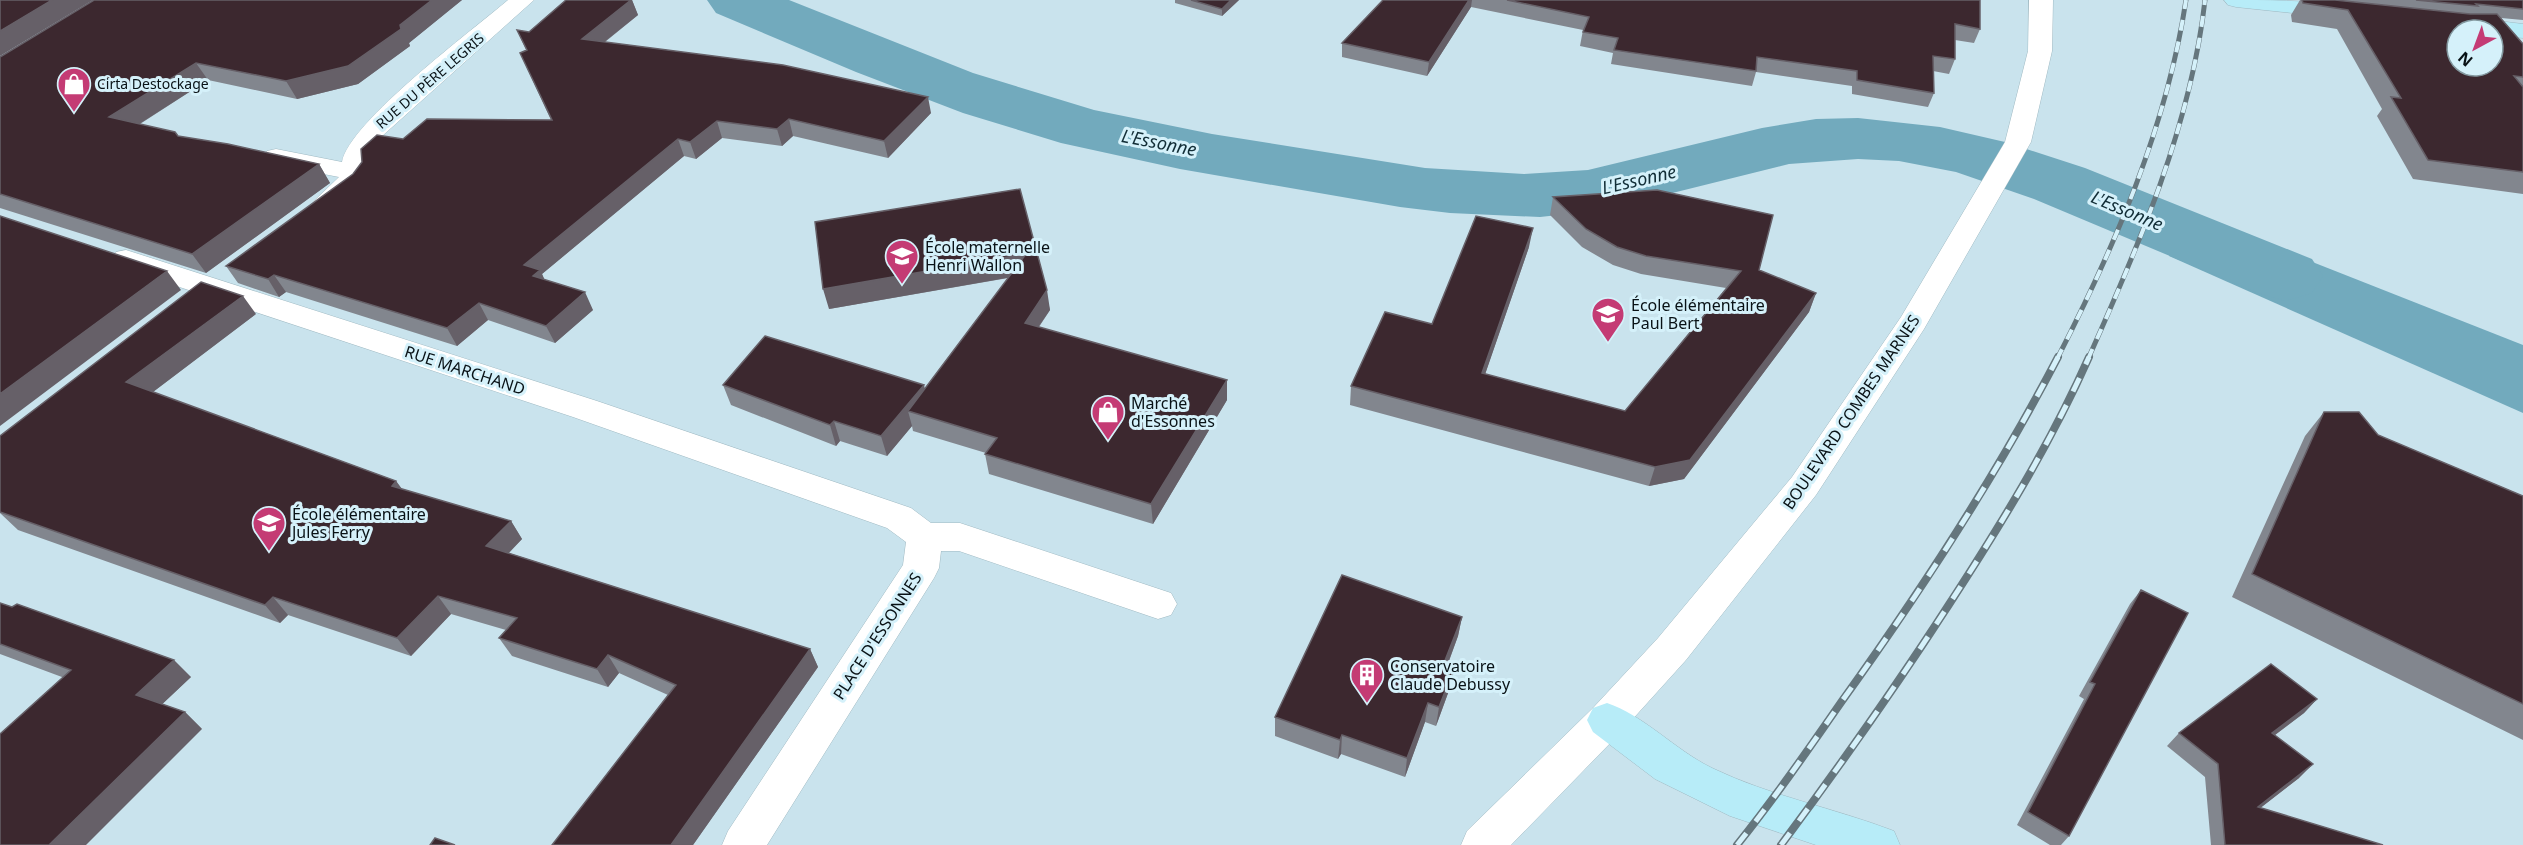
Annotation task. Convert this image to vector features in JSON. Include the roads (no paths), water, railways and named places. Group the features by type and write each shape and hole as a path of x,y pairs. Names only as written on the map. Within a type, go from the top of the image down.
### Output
{"street":[{"name":"RUE DU PÈRE LEGRIS","path":"306,217 356,177 354,172 357,153 392,111 522,0"},
{"name":"BOULEVARD COMBES MARNES","path":"1482,845 1607,720 1672,649 1804,486 1912,322 2018,142 2040,51 2042,0"},
{"path":"2236,0 2362,13"},
{"path":"2441,22 2523,31"},
{"path":"247,153 354,172"},
{"name":"RUE MARCHAND","path":"100,250 223,279 585,409 899,518 924,537"},
{"path":"186,304 223,279"},
{"path":"924,537 960,537 1158,604"},
{"name":"PLACE D'ESSONNES","path":"743,845 921,568 924,537"},
{"path":"1607,720 1671,766 1711,786 1740,799 1879,845"}],"water":[{"path":"2183,211 2523,345 2523,413 2169,256"}],"waterway":[{"name":"L'Essonne","path":"737,0 879,59 986,99 1085,128 1212,154 1400,186 1507,195 1540,195 1604,189 1736,155 1789,144 1858,138 1899,141 1940,147 2020,169 2285,276"}],"railway":[{"path":"2058,358 2099,273 2136,184 2166,93 2186,0"},
{"path":"2088,359 2144,228 2175,138 2188,93 2205,0"},
{"path":"1781,845 1887,697 1986,546 2058,422 2089,357"},
{"path":"1737,845 1804,756 1928,576 1983,490 2058,358"}],"place":[{"name":"Cirta Destockage","path":"74,113"},
{"name":"École maternelle Henri Wallon","path":"902,285"},
{"name":"École élémentaire Paul Bert","path":"1608,343"},
{"name":"Marché d'Essonnes","path":"1108,441"},
{"name":"École élémentaire Jules Ferry","path":"269,552"},
{"name":"Conservatoire Claude Debussy","path":"1367,704"}]}
